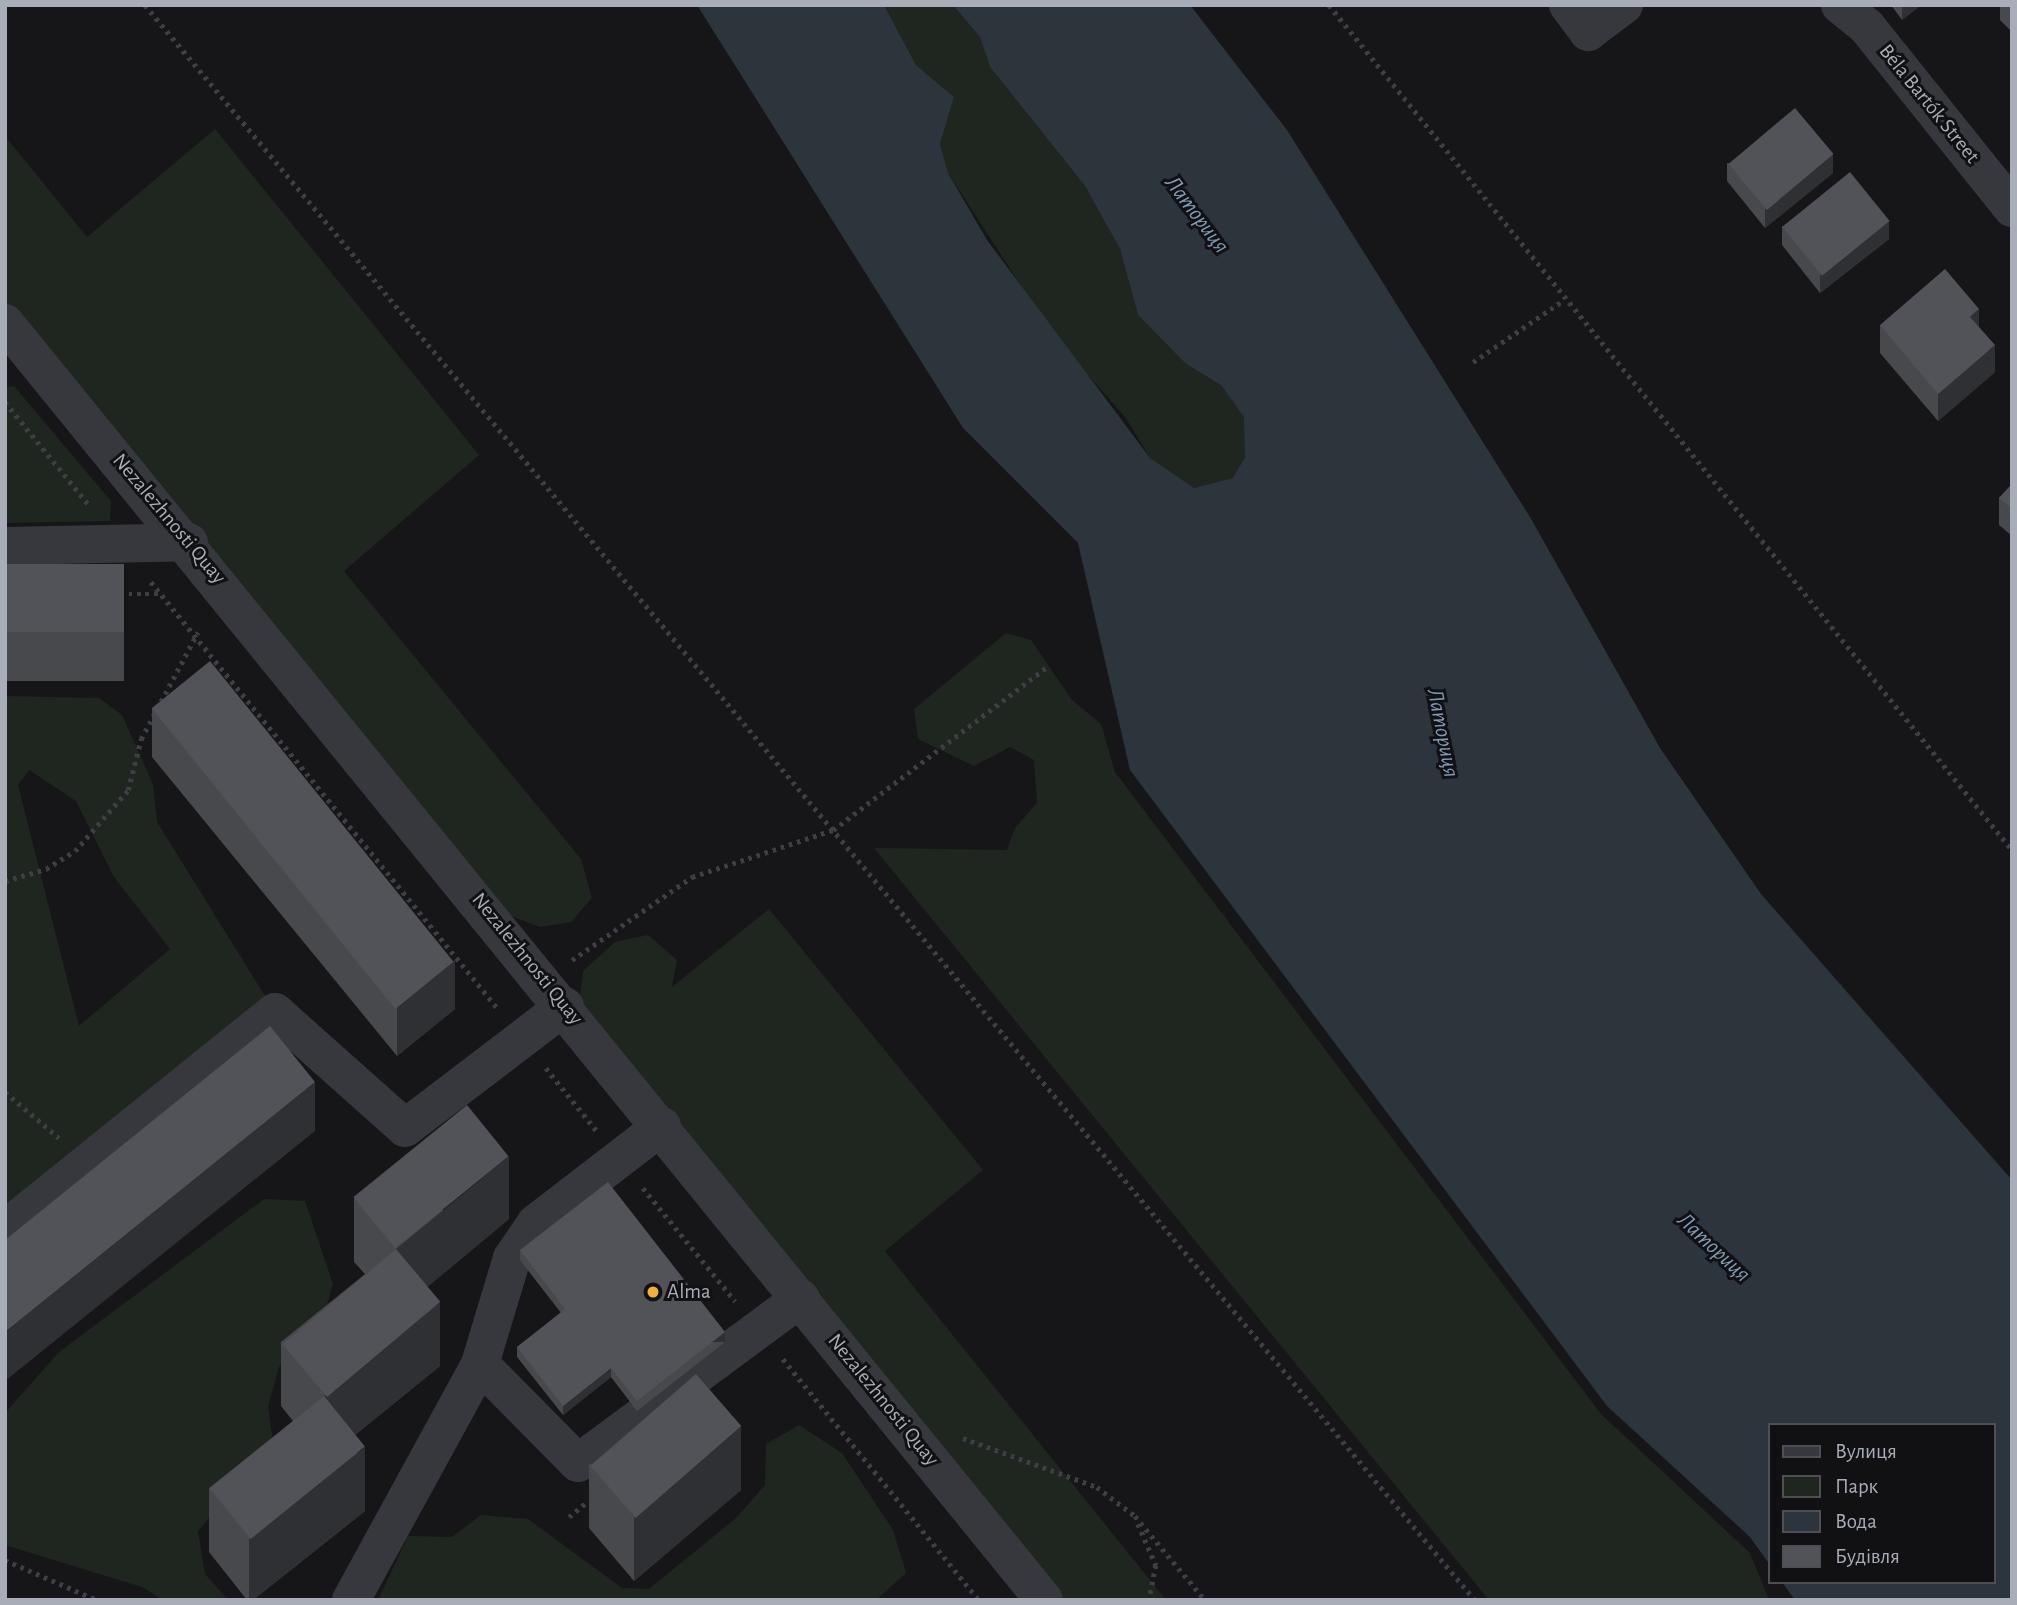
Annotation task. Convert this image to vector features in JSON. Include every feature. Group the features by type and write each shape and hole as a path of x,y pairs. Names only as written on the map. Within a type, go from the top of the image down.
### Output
{"street":[{"path":"1568,5 1588,32 1624,5"},
{"name":"Béla Bartók Street","path":"1840,5 1867,27 2012,208"},
{"name":"Nezalezhnosti Quay","path":"5,323 188,542 555,993 1044,1600"},
{"path":"5,546 188,542"},
{"path":"5,1229 275,1012 405,1128 506,1026 555,993"},
{"path":"351,1600 480,1364 512,1258 537,1223 662,1126"},
{"path":"480,1364 578,1463 801,1298"}],"path":[{"path":"145,5 1475,1600"},
{"path":"1329,5 1564,300 2012,850"},
{"path":"1473,362 1564,300"},
{"path":"5,402 161,594 197,634 506,1026 619,1158 979,1600"},
{"path":"109,594 161,594"},
{"path":"5,881 47,869 75,851 128,790 141,739 197,634"},
{"path":"506,1026 555,993 692,877 833,830 1048,666"},
{"path":"5,1092 68,1149"},
{"path":"954,1435 1097,1487 1135,1516 1205,1600"},
{"path":"1135,1516 1156,1565 1149,1600"},
{"path":"5,1560 97,1600"}],"green space":[{"path":"884,5 953,5 980,37 990,67 1085,186 1120,249 1138,315 1186,364 1221,385 1245,417 1245,457 1233,479 1194,488 1178,480 1150,458 1126,418 1054,336 948,173 940,144 954,97 916,65"},
{"path":"215,129 479,455 344,571 581,859 592,898 571,922 540,927 482,905 5,319 5,136 87,237"},
{"path":"14,386 111,501 110,521 5,523 5,387"},
{"path":"1006,633 1031,640 1072,700 1101,724 1115,772 1601,1414 1750,1553 1769,1600 1489,1600 874,848 1007,850 1015,828 1037,803 1034,760 1010,747 974,766 918,739 914,709"},
{"path":"5,696 99,698 122,715 153,784 157,822 275,1012 5,1229","holes":["29,770 76,801 114,877 170,949 79,1026 18,785"]},
{"path":"769,909 983,1170 885,1251 1166,1600 1041,1600 577,1021 583,971 615,942 648,935 677,960 672,987"},
{"path":"264,1199 305,1201 333,1284 322,1322 279,1367 268,1407 273,1442 198,1531 205,1574 228,1600 163,1600 142,1587 5,1545 5,1413 59,1352"},
{"path":"799,1425 842,1453 893,1530 906,1573 876,1600 378,1600 408,1536 452,1537 481,1515 528,1519 622,1588 649,1589 736,1518 765,1485 766,1444"}],"water":[{"name":"Латориця","path":"697,5 884,5 916,65 954,97 940,144 948,173 987,240 1150,458 1194,488 1233,478 1245,457 1244,417 1221,385 1186,364 1138,315 1120,249 1085,186 990,67 980,37 953,5 1190,5 1287,130 1530,517 1660,748 1761,894 2012,1180 2012,1600 1795,1600 1783,1584 1996,1584 1996,1423 1769,1423 1769,1564 1750,1537 1607,1406 1130,770 1078,543 963,428"}],"building":[{"path":"1795,108 1834,154 1767,210 1728,164"},
{"path":"1850,172 1890,221 1822,276 1782,227"},
{"path":"1945,269 1979,309 1970,317 1995,345 1938,394 1880,325"},
{"path":"2012,484 2012,509 1999,498"},
{"path":"5,564 124,564 124,632 5,632"},
{"path":"210,661 454,962 395,1009 152,708"},
{"path":"270,1026 315,1082 5,1332 5,1240"},
{"path":"467,1105 509,1156 395,1248 354,1197"},
{"path":"608,1182 725,1332 637,1401 611,1368 563,1406 517,1347 565,1309 520,1250"},
{"path":"396,1249 440,1302 327,1397 283,1344"},
{"path":"696,1374 741,1426 636,1518 590,1466"},
{"path":"324,1396 365,1447 251,1539 210,1489"}],"place":[{"name":"Alma","path":"653,1292"}]}
